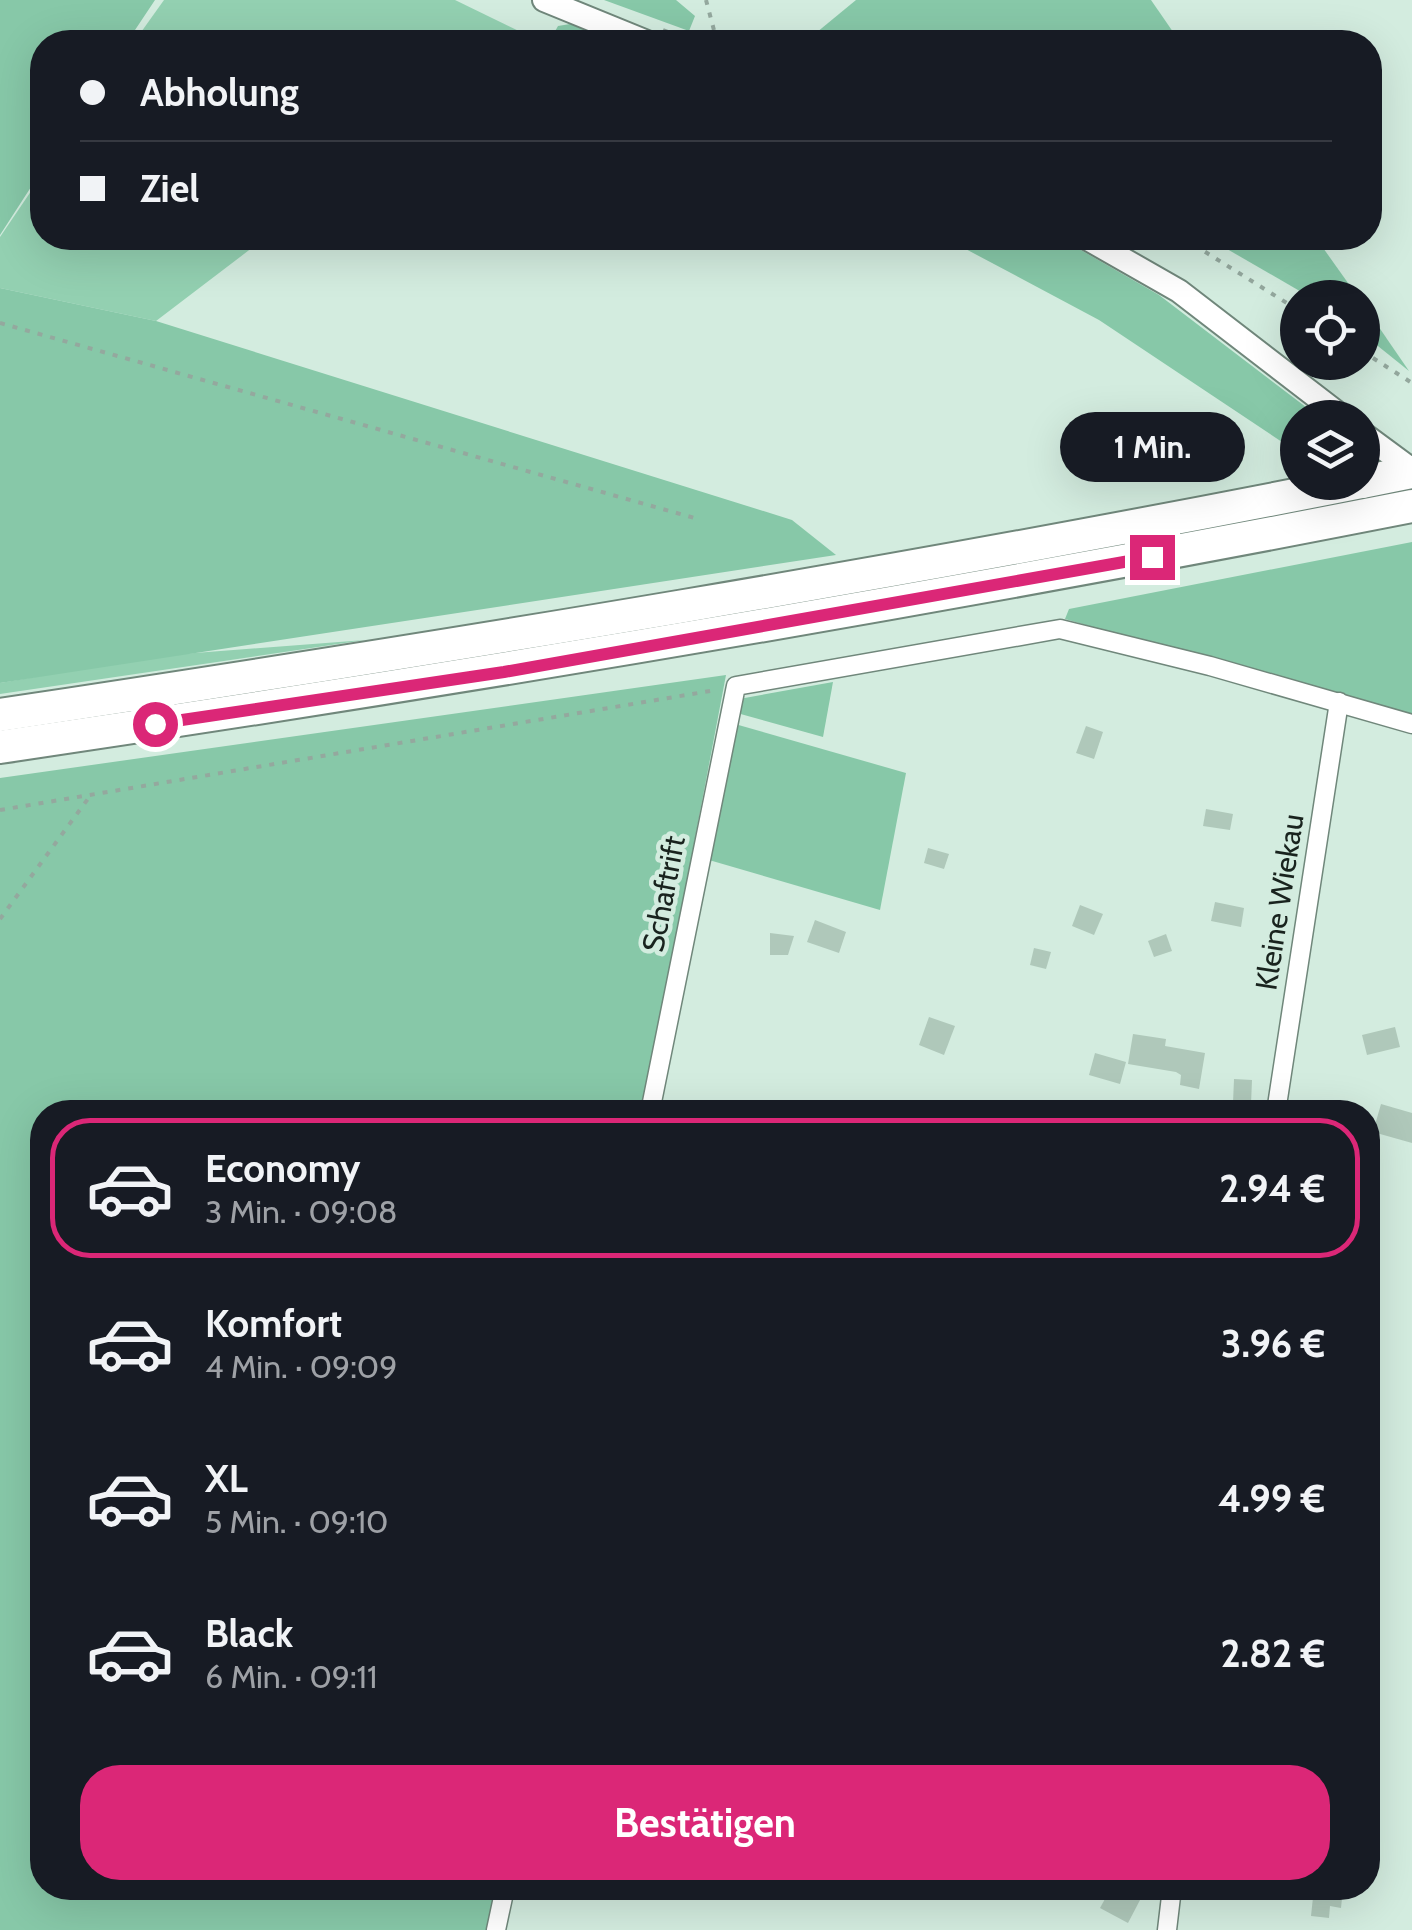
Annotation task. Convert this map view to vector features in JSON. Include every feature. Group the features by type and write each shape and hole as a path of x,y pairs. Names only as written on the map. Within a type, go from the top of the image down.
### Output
{"highway":[{"path":"1380,478 1412,471"},
{"path":"0,714 519,637 1000,554 1280,498"},
{"path":"0,747 562,662 1004,586 1412,506"}],"street":[{"path":"544,0 618,30"},
{"path":"1107,250 1178,291 1320,400"},
{"path":"1380,446 1412,471"},
{"path":"736,686 1060,630 1080,631 1412,724"},
{"name":"Schaftrift","path":"652,1100 736,686"},
{"name":"Kleine Wiekau","path":"1278,1100 1339,702"},
{"path":"496,1930 502,1900"},
{"path":"1167,1930 1171,1900"}],"path":[{"path":"706,0 714,30"},
{"path":"1202,250 1280,299"},
{"path":"0,324 698,519"},
{"path":"1380,363 1412,383"},
{"path":"0,810 736,686"},
{"path":"0,919 90,796"}],"green space":[{"path":"0,0 155,0 135,30 30,30 30,189 0,235"},
{"path":"164,0 455,0 517,30 143,30"},
{"path":"604,0 676,0 695,16 686,30"},
{"path":"856,0 1151,0 1172,30 820,30"},
{"path":"570,24 585,30 556,30"},
{"path":"30,193 30,250 249,250 156,321 0,288 0,237"},
{"path":"968,250 1081,250 1159,295 1297,400 1280,400 1280,441 1099,320"},
{"path":"1229,250 1325,250 1346,280 1281,280"},
{"path":"0,288 156,321 792,520 836,555 0,683"},
{"path":"1380,329 1409,371 1380,348"},
{"path":"1412,542 1412,718 1065,619 1069,609"},
{"path":"365,640 0,694 0,683 156,656"},
{"path":"726,675 645,1100 30,1100 30,1900 495,1900 489,1930 0,1930 0,778"},
{"path":"833,682 823,737 737,713 739,699"},
{"path":"735,724 906,773 880,910 709,860"}],"building":[{"path":"1086,726 1103,732 1094,759 1076,753"},
{"path":"1206,809 1233,814 1230,830 1203,826"},
{"path":"928,848 949,854 944,869 924,863"},
{"path":"1215,902 1244,908 1241,927 1211,921"},
{"path":"1080,905 1103,914 1094,935 1072,926"},
{"path":"815,920 846,932 839,953 807,942"},
{"path":"770,933 794,936 788,955 770,955"},
{"path":"1166,934 1172,951 1154,957 1148,941"},
{"path":"1034,948 1051,952 1046,969 1030,965"},
{"path":"929,1017 955,1026 944,1055 919,1045"},
{"path":"1395,1027 1400,1047 1367,1055 1362,1035"},
{"path":"1133,1034 1166,1039 1165,1046 1205,1053 1199,1089 1180,1085 1181,1075 1176,1072 1128,1064"},
{"path":"1095,1053 1126,1062 1120,1084 1089,1075"},
{"path":"1234,1079 1252,1080 1251,1100 1233,1100"},
{"path":"1381,1104 1412,1113 1412,1143 1380,1134"},
{"path":"1104,1900 1140,1900 1128,1923 1100,1908"},
{"path":"1313,1900 1342,1900 1341,1908 1330,1906 1329,1918 1311,1916"}],"route":[{"path":"155,724 504,672 1152,557"}]}
